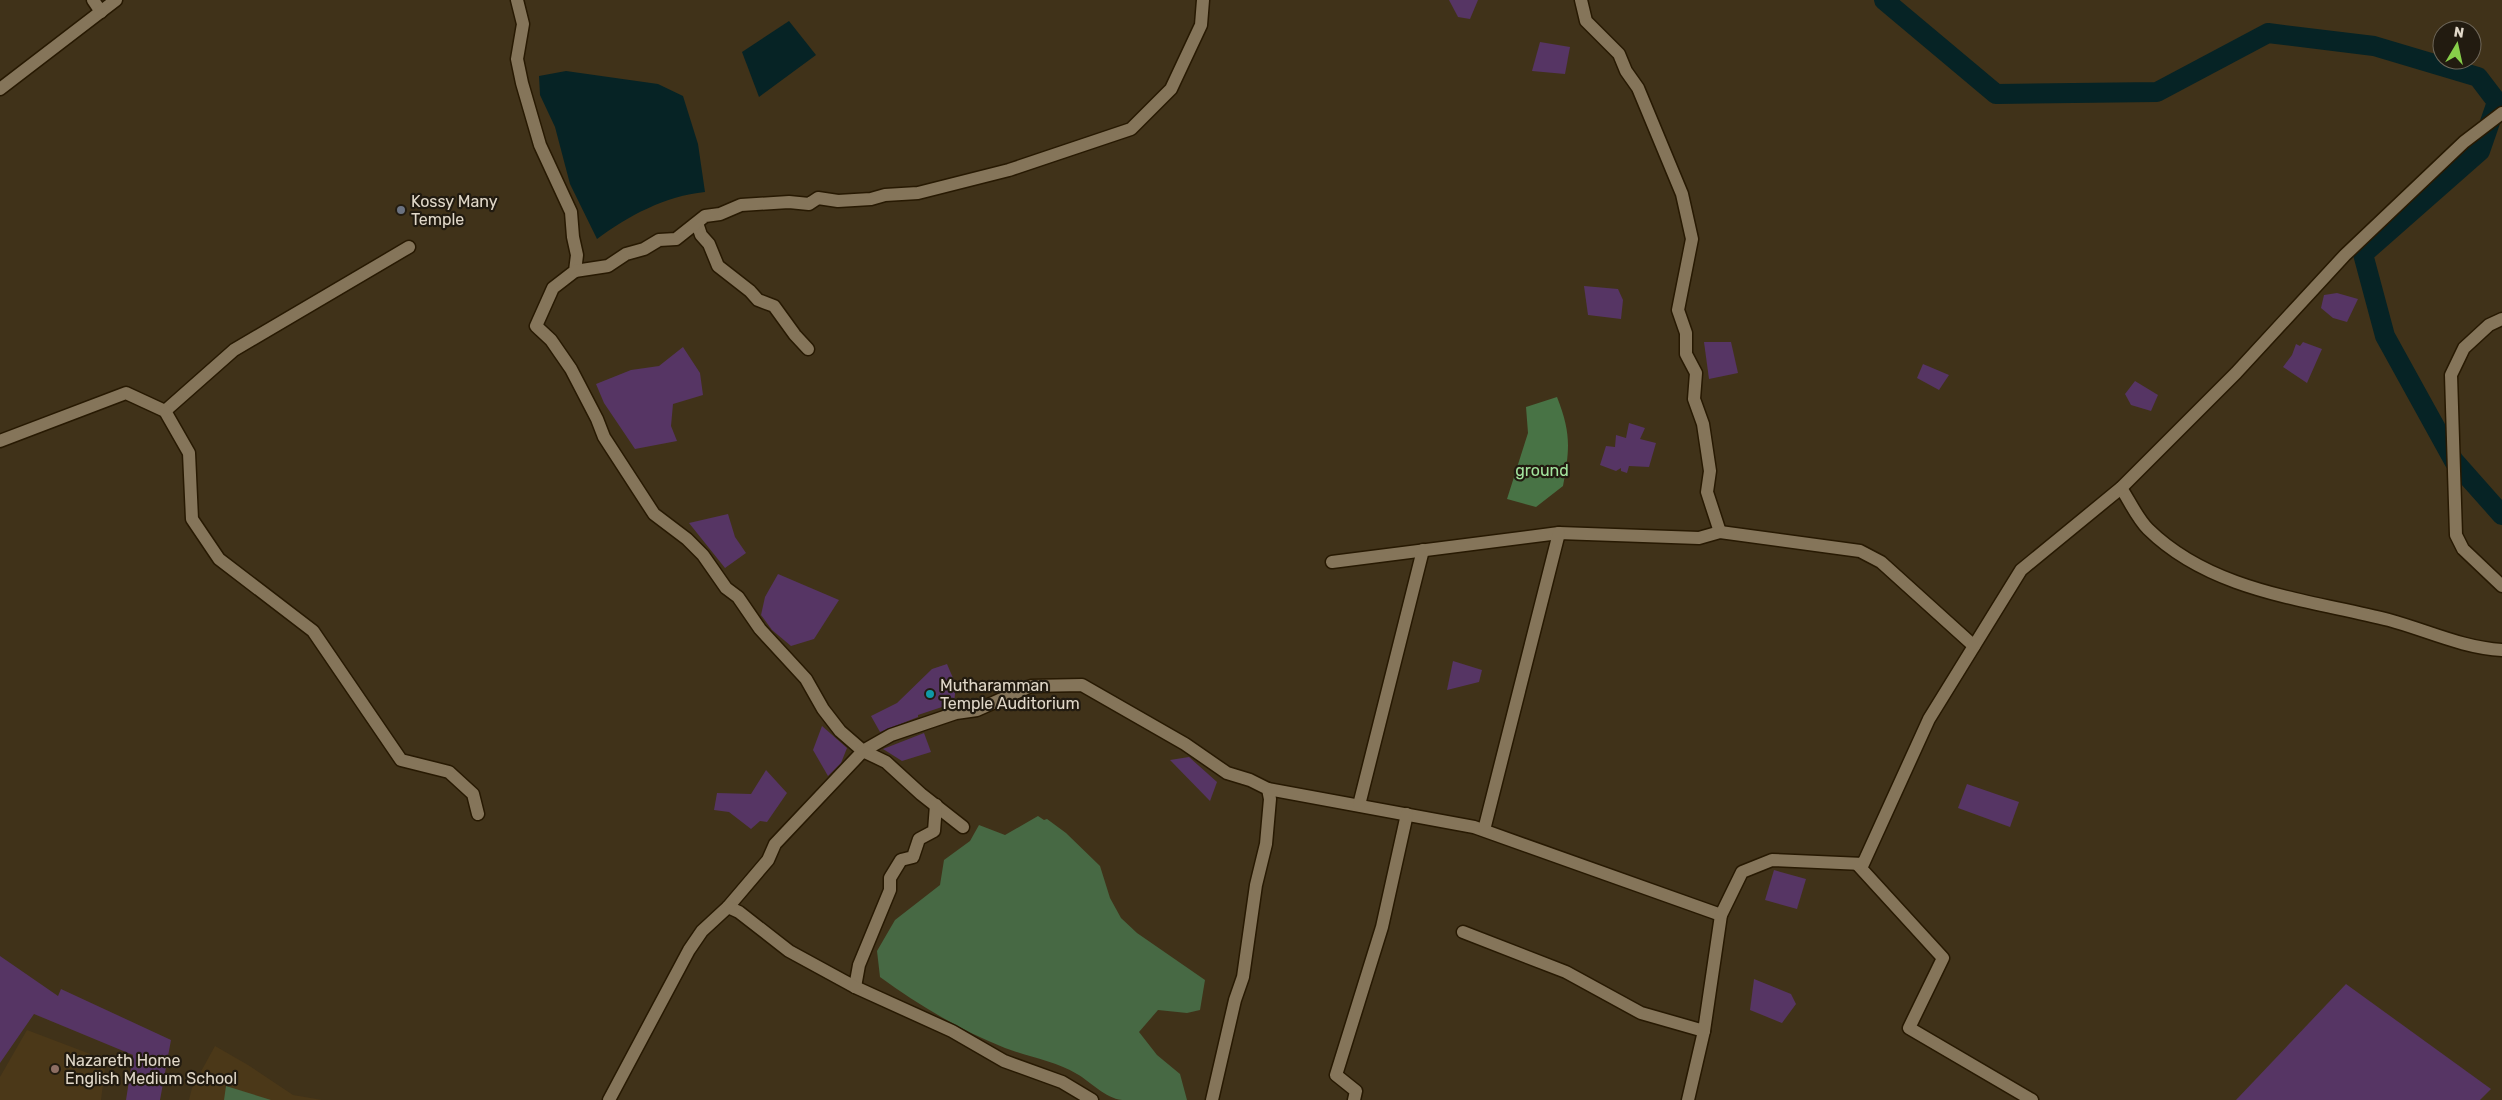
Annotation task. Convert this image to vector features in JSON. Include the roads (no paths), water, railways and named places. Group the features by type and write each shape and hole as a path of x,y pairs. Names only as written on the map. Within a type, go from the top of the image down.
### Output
{"street":[{"path":"93,0 101,12"},
{"path":"0,90 116,0"},
{"path":"516,0 523,24 517,59 540,145 571,212 577,255 574,271"},
{"path":"963,827 886,762 863,751 840,731 823,709 806,679 760,629 738,597 726,588 703,555 687,539 654,514 611,450 571,369 551,340 536,326 553,288 574,271 608,266 626,254 644,249 659,240 676,239 706,216 720,214 741,205 789,202 809,204 818,198 838,201 918,193 1009,170 1131,129 1171,89 1201,25 1203,0"},
{"path":"1581,0 1586,21 1619,54 1626,71 1638,88 1682,194 1692,240 1678,310 1686,333 1686,354 1696,373 1694,399 1703,424 1710,472 1707,492 1720,532"},
{"path":"1688,1100 1704,1031 1720,915 1742,872 1772,860 1863,864 1929,719 2021,570 2121,488 2236,373 2344,255 2464,142 2501,114"},
{"path":"697,222 702,235 710,244 718,266 750,291 758,300 774,306 795,335 808,349"},
{"path":"165,411 234,350 409,247"},
{"path":"2502,319 2489,326 2464,348 2451,376 2456,535 2464,549 2502,586"},
{"path":"0,441 126,393 165,411 189,454 192,519 220,559 313,631 400,760 449,772 473,794 478,814"},
{"path":"2121,488 2147,528 2182,555 2242,586 2502,650"},
{"path":"1332,562 1559,533 1699,538 1720,532 1860,551 1881,562 1974,646"},
{"path":"1484,830 1559,533"},
{"path":"1359,805 1424,550"},
{"path":"609,1100 689,950 702,931 728,908 768,860 775,844 863,751 891,735 956,714 977,710 1031,686 1082,685 1185,744 1227,773 1250,780 1268,789 1484,830 1720,915"},
{"path":"1212,1100 1235,1000 1243,977 1256,884 1266,844 1270,799 1268,789"},
{"path":"855,987 859,965 890,890 890,878 901,860 913,857 919,840 934,831 936,806"},
{"path":"1354,1100 1356,1091 1336,1075 1382,927 1406,814"},
{"path":"1857,864 1943,958 1910,1028 2032,1100"},
{"path":"728,908 739,912 789,951 855,987 952,1031 1004,1061 1062,1082 1092,1100"},
{"path":"1463,932 1566,972 1640,1012 1704,1031"}],"water":[{"path":"789,21 816,55 759,97 742,52"},
{"path":"566,71 658,84 683,96 698,144 705,192 690,194 648,208 597,239 570,184 555,127 540,95 539,76"}],"waterway":[{"path":"1884,0 1996,94 2157,92 2268,33 2374,46 2478,77 2497,102 2480,151 2363,254 2385,336 2454,461 2502,515"}],"place":[{"name":"Kossy Many Temple","path":"401,210"},
{"name":"Mutharamman Temple Auditorium","path":"930,694"},
{"name":"Nazareth Home English Medium School","path":"55,1069"}],"park label":[{"name":"ground","path":"1542,470"}]}
